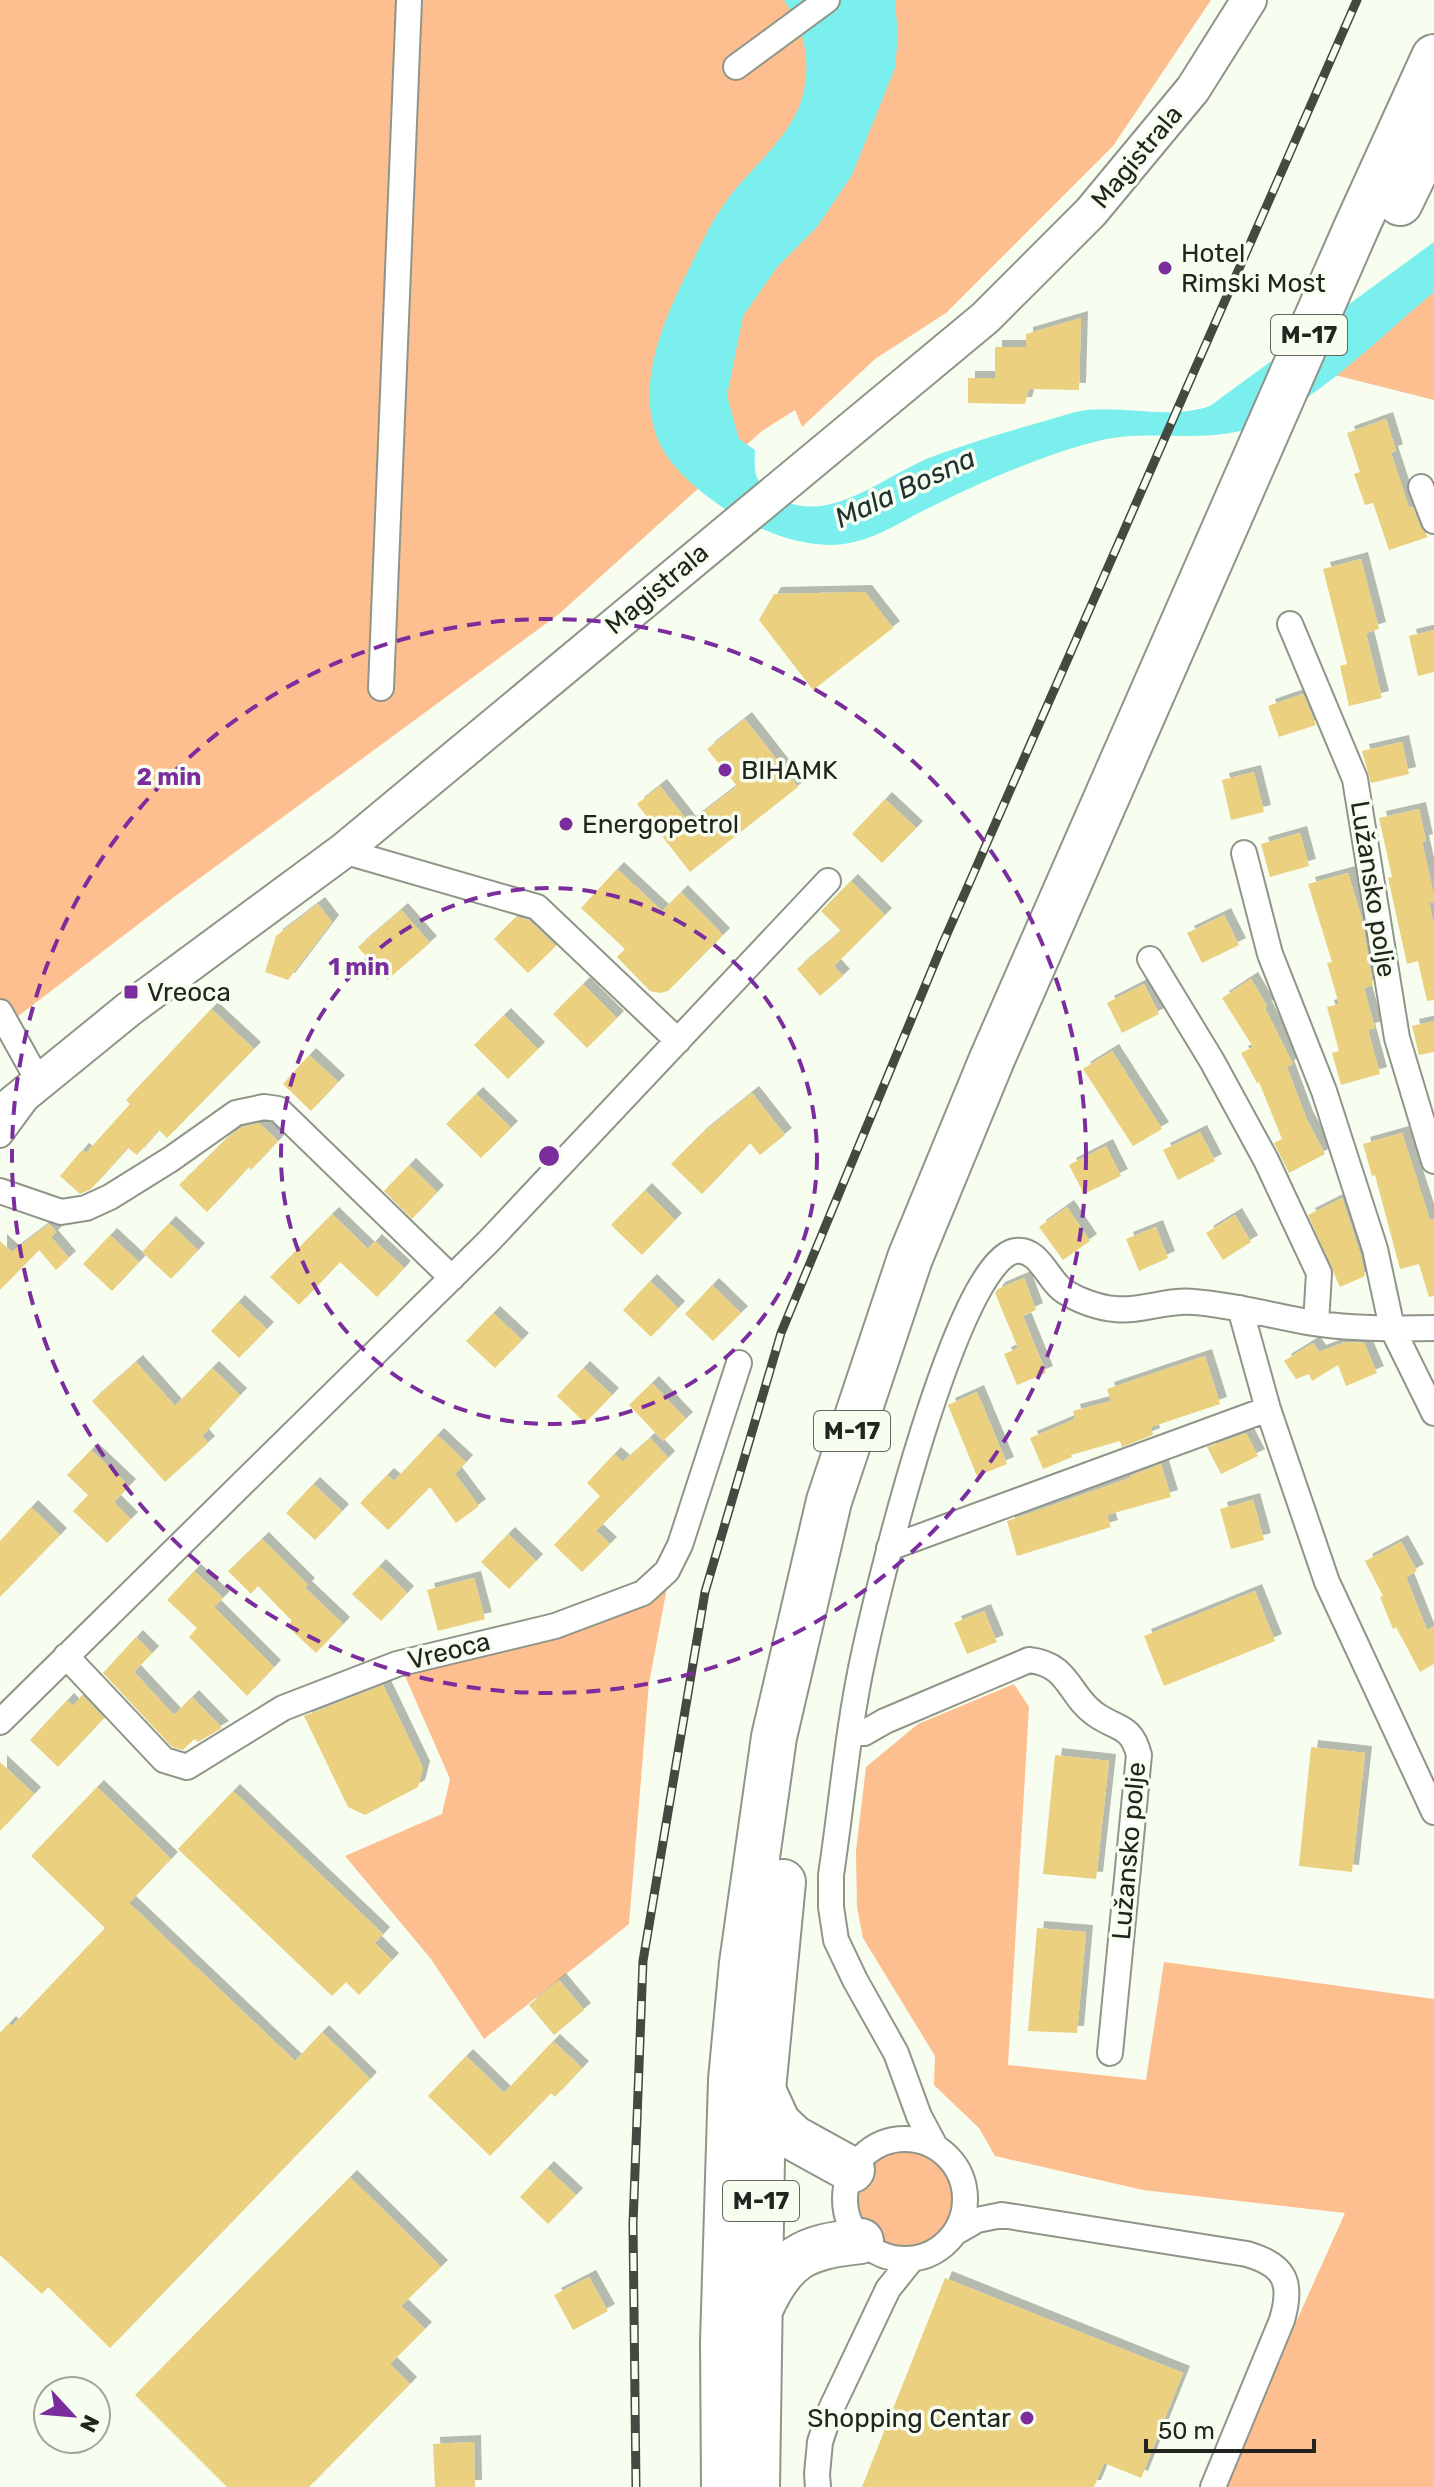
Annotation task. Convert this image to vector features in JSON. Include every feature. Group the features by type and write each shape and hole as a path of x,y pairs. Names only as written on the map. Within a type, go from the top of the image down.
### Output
{"highway":[{"name":"M-17","path":"757,2487 763,2090 778,1923 801,1742 855,1513 912,1337 999,1115 1281,438 1372,229 1434,57"},
{"name":"M-17","path":"1372,229 1434,132"},
{"name":"M-17","path":"724,2487 723,2342 731,2080 742,1963 774,1737 829,1501 910,1258 992,1059 1281,438"},
{"path":"763,2090 778,2123 794,2138 852,2170"},
{"path":"759,2312 771,2285 793,2260 829,2244 870,2247"}],"main road":[{"name":"Magistrala","path":"0,1114 129,1009 343,851 985,318 1091,212 1193,89 1249,0"}],"street":[{"path":"381,688 409,0"},
{"path":"736,67 827,0"},
{"path":"1421,487 1434,521"},
{"name":"Lužansko polje","path":"1290,624 1355,779 1397,1038 1434,1161"},
{"path":"343,851 537,907 678,1041"},
{"path":"1244,853 1270,954 1324,1091 1375,1249 1392,1328 1434,1413"},
{"path":"0,1722 452,1278 828,881"},
{"path":"1150,959 1212,1061 1266,1160 1319,1273 1316,1323"},
{"path":"0,1012 39,1082 0,1135"},
{"path":"0,1191 61,1212 86,1208 110,1197 171,1159 236,1113 264,1107 278,1109 452,1278"},
{"path":"1002,2215 980,2202 963,2184 953,2162 935,2146 919,2116 896,2053 836,1940 831,1907 831,1875 863,1657 889,1548 952,1344 976,1293 994,1267 1015,1251 1030,1254 1062,1290 1090,1303 1117,1309 1190,1301 1316,1323 1434,1328"},
{"path":"1240,1308 1268,1409 1327,1582 1434,1812"},
{"name":"Vreoca","path":"66,1656 164,1760 187,1767 283,1708 383,1669 555,1626 643,1593 667,1571 680,1545 739,1363"},
{"path":"889,1548 1268,1409"},
{"name":"Lužansko polje","path":"851,1732 871,1731 885,1721 1029,1660 1053,1666 1093,1713 1128,1731 1135,1740 1139,1755 1110,2053"},
{"path":"909,2088 901,2115 884,2142 860,2158 852,2170 844,2199 852,2229 870,2247 889,2257 912,2259 937,2250 956,2232 977,2220 1002,2215 1247,2254 1266,2259 1278,2268 1288,2299 1282,2320 1213,2487"},
{"path":"884,2142 910,2138 935,2146"},
{"path":"956,2232 965,2209 963,2184"},
{"path":"870,2247 888,2289"},
{"path":"818,2487 820,2442 831,2409 888,2289 912,2259"}],"shaded area":[{"path":"0,0 1211,0 1113,146 946,313 875,359 802,427 795,410 762,431 559,614 170,900 0,1030"},
{"path":"1434,292 1434,400 1335,375"},
{"path":"670,1572 649,1683 629,1924 484,2039 431,1959 345,1856 442,1814 450,1779 401,1667"},
{"path":"1014,1684 1029,1707 1008,2065 1146,2080 1164,1962 1434,1999 1434,2487 1222,2487 1345,2213 1143,2190 995,2156 979,2128 934,2085 935,2056 863,1938 857,1907 856,1851 866,1767 918,1724"},
{"path":"907,2148 935,2156 949,2170 957,2198 949,2226 935,2240 907,2248 879,2240 865,2226 857,2198 865,2170 879,2156"}],"water":[{"name":"Mala Bosna","path":"784,0 895,0 898,36 895,68 852,175 817,227 778,266 743,316 727,396 739,439 755,450 759,482 776,496 796,505 836,503 934,456 1075,412 1109,409 1177,412 1210,406 1434,242 1434,292 1310,396 1265,422 1246,429 1205,436 1122,437 1081,446 996,477 886,530 854,542 831,545 807,543 758,527 712,500 677,469 661,446 652,421 650,396 652,369 667,317 706,235 735,190 779,140 802,98 806,72 805,46 797,22"}],"building":[{"path":"1081,318 1079,390 1029,389 1025,404 968,403 968,378 995,378 995,347 1026,347 1026,334"},
{"path":"1386,419 1396,451 1391,453 1409,508 1413,507 1428,537 1389,550 1373,503 1365,505 1354,474 1360,472 1347,433"},
{"path":"1361,559 1379,629 1366,633 1382,698 1349,706 1340,666 1347,664 1323,569"},
{"path":"865,592 893,628 813,690 759,620 774,594"},
{"path":"1434,630 1434,672 1418,676 1409,636"},
{"path":"1303,694 1316,725 1279,737 1268,706"},
{"path":"745,719 798,787 690,872 637,804 660,786 689,823 737,786 707,749"},
{"path":"1402,742 1409,774 1371,783 1362,751"},
{"path":"1254,772 1264,812 1231,820 1222,780"},
{"path":"885,799 916,828 882,863 852,834"},
{"path":"1419,809 1426,841 1422,842 1434,896 1434,902 1429,903 1434,926 1434,1000 1427,1001 1418,961 1407,964 1388,878 1392,877 1379,818"},
{"path":"1300,833 1309,866 1270,877 1261,844"},
{"path":"617,869 662,911 681,892 723,935 668,991 650,991 617,957 625,949 581,908"},
{"path":"1348,873 1362,919 1373,985 1364,988 1375,1028 1368,1030 1380,1074 1341,1085 1332,1053 1339,1051 1327,1007 1339,1004 1327,963 1332,962 1308,884"},
{"path":"851,881 885,915 834,966 843,976 820,996 797,969 841,931 821,911"},
{"path":"318,904 332,922 288,980 265,972 276,936"},
{"path":"401,910 430,943 387,980 358,947"},
{"path":"1224,915 1239,945 1202,963 1187,933"},
{"path":"516,917 529,920 556,946 528,973 494,939"},
{"path":"1251,979 1293,1064 1287,1067 1306,1118 1325,1154 1289,1173 1274,1143 1282,1139 1259,1082 1241,1053 1253,1047 1222,998"},
{"path":"583,984 617,1018 587,1048 553,1014"},
{"path":"1144,984 1159,1014 1122,1033 1107,1003"},
{"path":"211,1009 254,1049 167,1138 159,1130 137,1155 128,1148 91,1189 80,1194 60,1176 82,1150 86,1153 130,1104 126,1100"},
{"path":"504,1015 538,1049 508,1079 474,1045"},
{"path":"1434,1021 1434,1052 1419,1055 1412,1026"},
{"path":"1112,1051 1162,1129 1133,1146 1083,1069"},
{"path":"309,1055 338,1082 311,1111 283,1084"},
{"path":"752,1093 785,1135 760,1155 750,1143 702,1194 671,1164 701,1134"},
{"path":"476,1094 511,1128 481,1158 446,1124"},
{"path":"259,1123 278,1141 207,1212 179,1185 227,1138 242,1127"},
{"path":"1200,1132 1215,1161 1178,1180 1163,1150"},
{"path":"1402,1133 1430,1220 1434,1219 1434,1296 1429,1297 1419,1264 1400,1269 1375,1175 1372,1176 1363,1144"},
{"path":"1106,1146 1121,1176 1084,1194 1069,1165"},
{"path":"409,1165 437,1192 412,1219 384,1191"},
{"path":"645,1190 675,1220 642,1255 611,1225"},
{"path":"1342,1198 1365,1276 1340,1287 1308,1215"},
{"path":"1067,1207 1090,1241 1063,1260 1039,1227"},
{"path":"332,1214 368,1249 375,1241 404,1268 377,1297 340,1262 299,1305 270,1277"},
{"path":"1235,1215 1251,1242 1223,1260 1206,1233"},
{"path":"169,1223 198,1250 171,1279 142,1252"},
{"path":"49,1224 56,1232 51,1237 69,1258 56,1270 39,1250 0,1290 0,1241 12,1252"},
{"path":"1156,1227 1168,1258 1139,1271 1126,1239"},
{"path":"110,1235 139,1262 112,1291 83,1264"},
{"path":"1024,1278 1036,1310 1023,1316 1046,1373 1017,1385 1004,1354 1018,1348 995,1293"},
{"path":"650,1281 678,1308 651,1337 623,1310"},
{"path":"712,1285 741,1313 713,1341 685,1314"},
{"path":"238,1302 267,1329 239,1358 211,1331"},
{"path":"493,1313 522,1340 495,1368 466,1341"},
{"path":"1345,1342 1364,1343 1377,1373 1346,1386 1338,1365 1312,1381 1309,1374 1296,1379 1284,1361 1313,1343 1319,1352"},
{"path":"1205,1356 1220,1404 1151,1427 1153,1435 1122,1447 1120,1441 1071,1455 1043,1469 1030,1438 1075,1419 1073,1411 1111,1401 1107,1389"},
{"path":"136,1362 175,1406 212,1368 240,1395 202,1436 208,1443 165,1482 92,1401"},
{"path":"583,1368 612,1395 585,1423 557,1396"},
{"path":"652,1383 686,1419 663,1441 629,1405"},
{"path":"977,1392 1007,1464 977,1476 948,1405"},
{"path":"1246,1433 1258,1456 1221,1474 1207,1447"},
{"path":"437,1435 466,1462 455,1474 479,1506 456,1523 430,1487 388,1530 360,1503 387,1475 394,1481"},
{"path":"650,1438 668,1458 596,1531 610,1544 582,1572 554,1545 600,1496 587,1483 614,1454 623,1462"},
{"path":"91,1450 129,1486 114,1502 131,1519 107,1543 73,1511 88,1495 67,1475"},
{"path":"1161,1464 1171,1497 1107,1515 1111,1527 1017,1556 1007,1521"},
{"path":"313,1484 342,1511 315,1540 286,1513"},
{"path":"1253,1500 1264,1540 1231,1549 1220,1509"},
{"path":"31,1507 60,1535 0,1597 0,1541"},
{"path":"508,1534 536,1561 509,1589 481,1562"},
{"path":"262,1539 308,1585 305,1588 343,1624 316,1653 287,1626 292,1621 258,1586 251,1594 228,1571"},
{"path":"1401,1542 1417,1571 1406,1577 1427,1630 1434,1626 1434,1664 1420,1672 1396,1627 1393,1629 1380,1597 1383,1596 1365,1561"},
{"path":"379,1566 407,1593 381,1621 352,1594"},
{"path":"194,1571 223,1598 214,1607 274,1667 247,1696 189,1637 197,1628 167,1600"},
{"path":"474,1578 485,1619 438,1631 427,1590"},
{"path":"1255,1591 1275,1641 1164,1686 1144,1636"},
{"path":"984,1611 997,1642 967,1654 954,1623"},
{"path":"136,1637 152,1653 134,1672 174,1715 192,1697 222,1728 198,1742 194,1739 183,1750 172,1747 103,1673"},
{"path":"383,1685 423,1768 418,1787 365,1815 348,1807 304,1716"},
{"path":"82,1695 104,1718 58,1767 30,1740 67,1700 73,1706"},
{"path":"1311,1747 1365,1753 1352,1872 1299,1866"},
{"path":"1055,1755 1109,1761 1096,1879 1043,1874"},
{"path":"0,1762 34,1794 0,1831"},
{"path":"97,1787 171,1859 129,1903 295,2061 322,2032 370,2079 110,2348 48,2287 42,2294 0,2255 0,2033 9,2023 12,2026 105,1928 31,1856"},
{"path":"233,1791 383,1934 375,1943 392,1960 359,1995 346,1982 332,1996 178,1849"},
{"path":"1037,1928 1086,1932 1077,2033 1028,2031"},
{"path":"559,1980 584,2010 554,2035 529,2005"},
{"path":"553,2041 582,2068 555,2097 551,2093 490,2156 428,2096 466,2056 504,2093"},
{"path":"547,2168 576,2195 548,2224 520,2197"},
{"path":"350,2177 441,2267 401,2306 425,2329 390,2364 410,2384 309,2487 227,2487 135,2395"},
{"path":"589,2277 608,2311 573,2330 554,2295"},
{"name":"Shopping Centar","path":"945,2278 1183,2373 1141,2478 1104,2463 1094,2487 862,2487"},
{"path":"474,2442 475,2487 435,2487 433,2444"}],"railway":[{"path":"636,2487 633,2224 643,1961 705,1592 781,1333 943,943 1357,0"}],"place":[{"name":"Hotel Rimski Most","path":"1165,268"},
{"name":"BIHAMK","path":"725,770"},
{"name":"Energopetrol","path":"566,824"},
{"name":"Vreoca","path":"131,992"},
{"name":"Shopping Centar","path":"1027,2418"}]}
